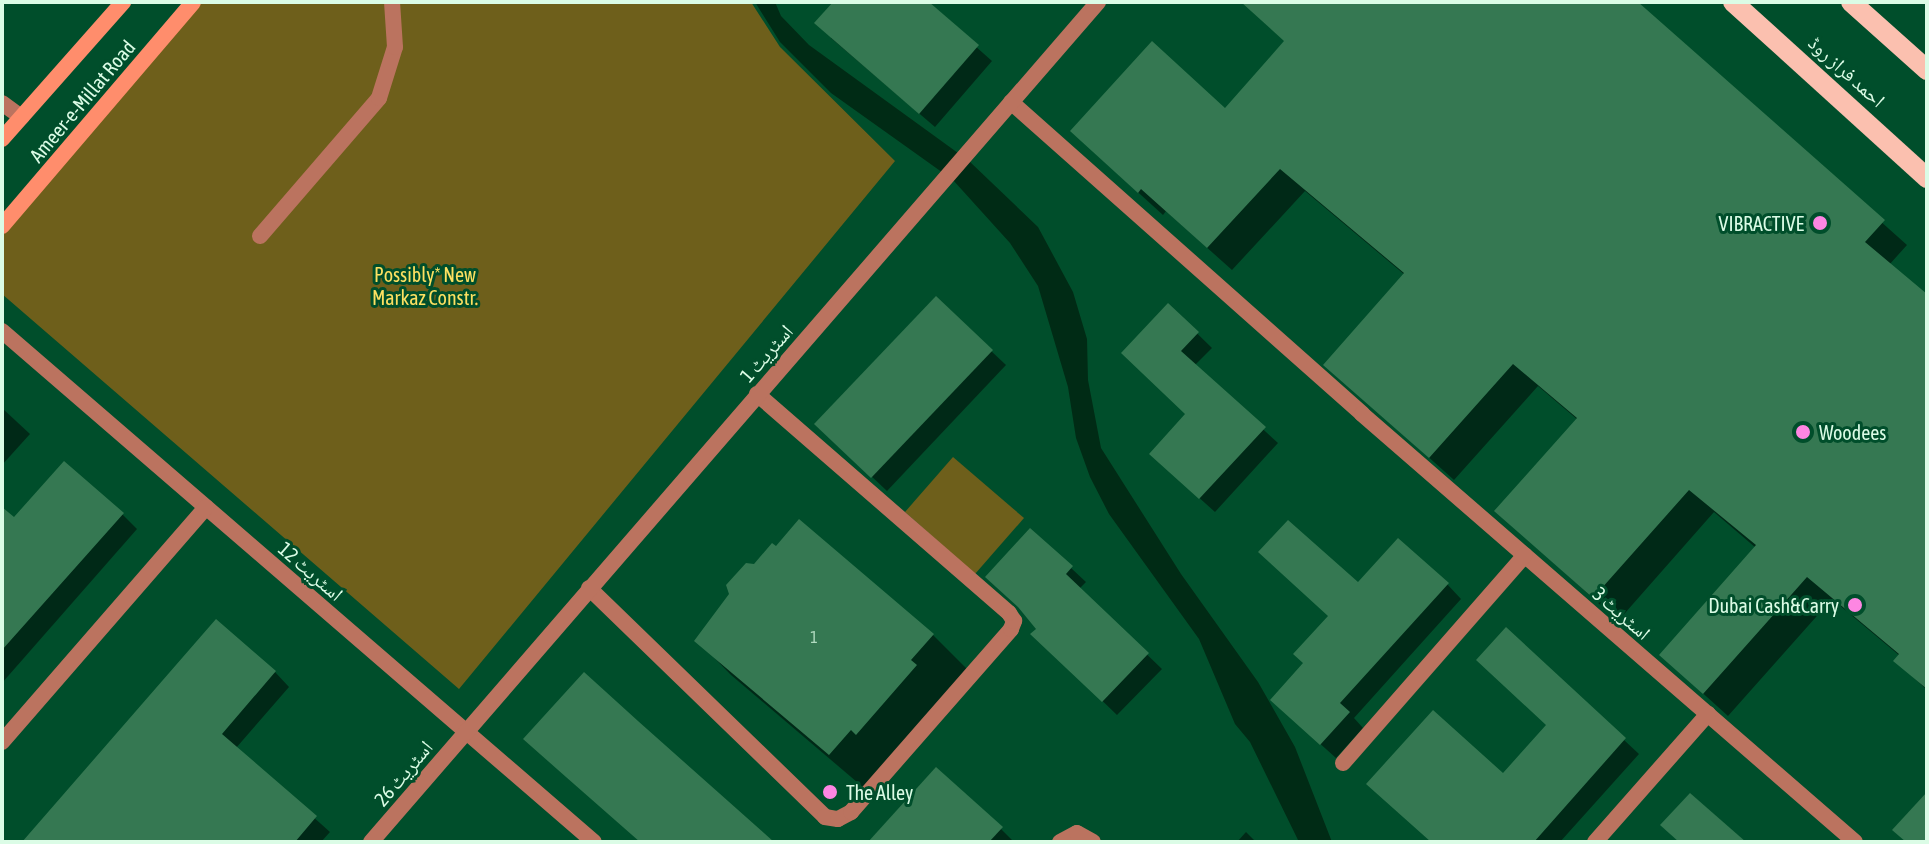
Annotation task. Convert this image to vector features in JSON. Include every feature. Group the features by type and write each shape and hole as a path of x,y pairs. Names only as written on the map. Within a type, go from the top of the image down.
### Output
{"main road":[{"name":"Ameer-e-Millat Road","path":"2,139 123,2"},
{"name":"Ameer-e-Millat Road","path":"2,226 193,2"},
{"name":"احمد فراز روڈ","path":"1733,2 1927,178"},
{"path":"1851,2 1927,70"}],"street":[{"path":"260,236 379,98 395,47 392,2"},
{"name":"اسٹریٹ 1","path":"466,732 1098,2"},
{"name":"اسٹریٹ 3","path":"1011,102 1362,414 1855,842"},
{"path":"2,103 21,117"},
{"name":"اسٹریٹ 12","path":"2,331 594,842"},
{"path":"589,588 825,817 838,819 851,812 1011,629 1014,621 1009,613 757,394"},
{"path":"2,742 206,507"},
{"path":"1343,763 1525,555"},
{"path":"1595,842 1708,714"},
{"name":"اسٹریٹ 26","path":"371,842 466,732"},
{"path":"1060,842 1077,833 1091,840"}],"green space":[{"name":"Possibly* New Markaz Constr.","path":"196,2 751,2 780,47 895,161 459,689 2,294 2,215"},
{"path":"953,457 1024,518 975,574 905,512"}],"shaded area":[{"path":"755,2 775,2 781,16 809,45 969,161 1038,227 1073,292 1087,339 1088,380 1101,448 1181,574 1258,682 1295,747 1332,842 1299,842 1250,742 1235,724 1199,639 1109,514 1090,477 1076,438 1068,387 1038,286 1010,243 953,180 831,93 780,42"}],"building":[{"path":"833,2 929,2 979,45 919,114 814,23"},
{"path":"1241,2 1638,2 1885,220 1865,242 1927,294 1927,689 1893,661 1899,654 1807,577 1703,694 1659,655 1756,545 1689,490 1593,598 1494,511 1577,418 1513,364 1429,458 1323,365 1404,273 1280,169 1207,248 1141,189 1138,193 1070,131 1152,41 1225,108 1284,41"},
{"path":"936,296 993,350 871,478 814,424"},
{"path":"1168,303 1199,332 1181,351 1266,427 1199,499 1149,454 1185,414 1121,353"},
{"path":"64,461 124,513 2,650 2,507 14,517"},
{"path":"799,519 934,634 911,660 917,665 856,735 851,730 829,755 694,641 729,594 726,585 746,563 754,564 772,543 776,546"},
{"path":"1288,520 1358,582 1398,538 1449,583 1340,703 1350,712 1320,745 1270,700 1303,663 1293,654 1328,616 1258,552"},
{"path":"1030,528 1073,566 1066,574 1149,653 1102,702 1030,634 1036,629 1018,607 985,577"},
{"path":"216,619 276,671 222,734 317,816 295,842 22,842"},
{"path":"1506,627 1626,738 1534,842 1431,842 1366,784 1433,710 1503,773 1546,725 1476,660"},
{"path":"584,672 774,842 640,842 523,739"},
{"path":"936,767 1003,827 989,842 868,842"},
{"path":"1927,792 1927,842 1906,842 1892,830"},
{"path":"1690,793 1746,842 1679,842 1660,825"}],"place":[{"name":"VIBRACTIVE","path":"1820,223"},
{"name":"Woodees","path":"1803,432"},
{"name":"Dubai Cash&Carry","path":"1855,605"},
{"name":"The Alley","path":"830,792"}]}
